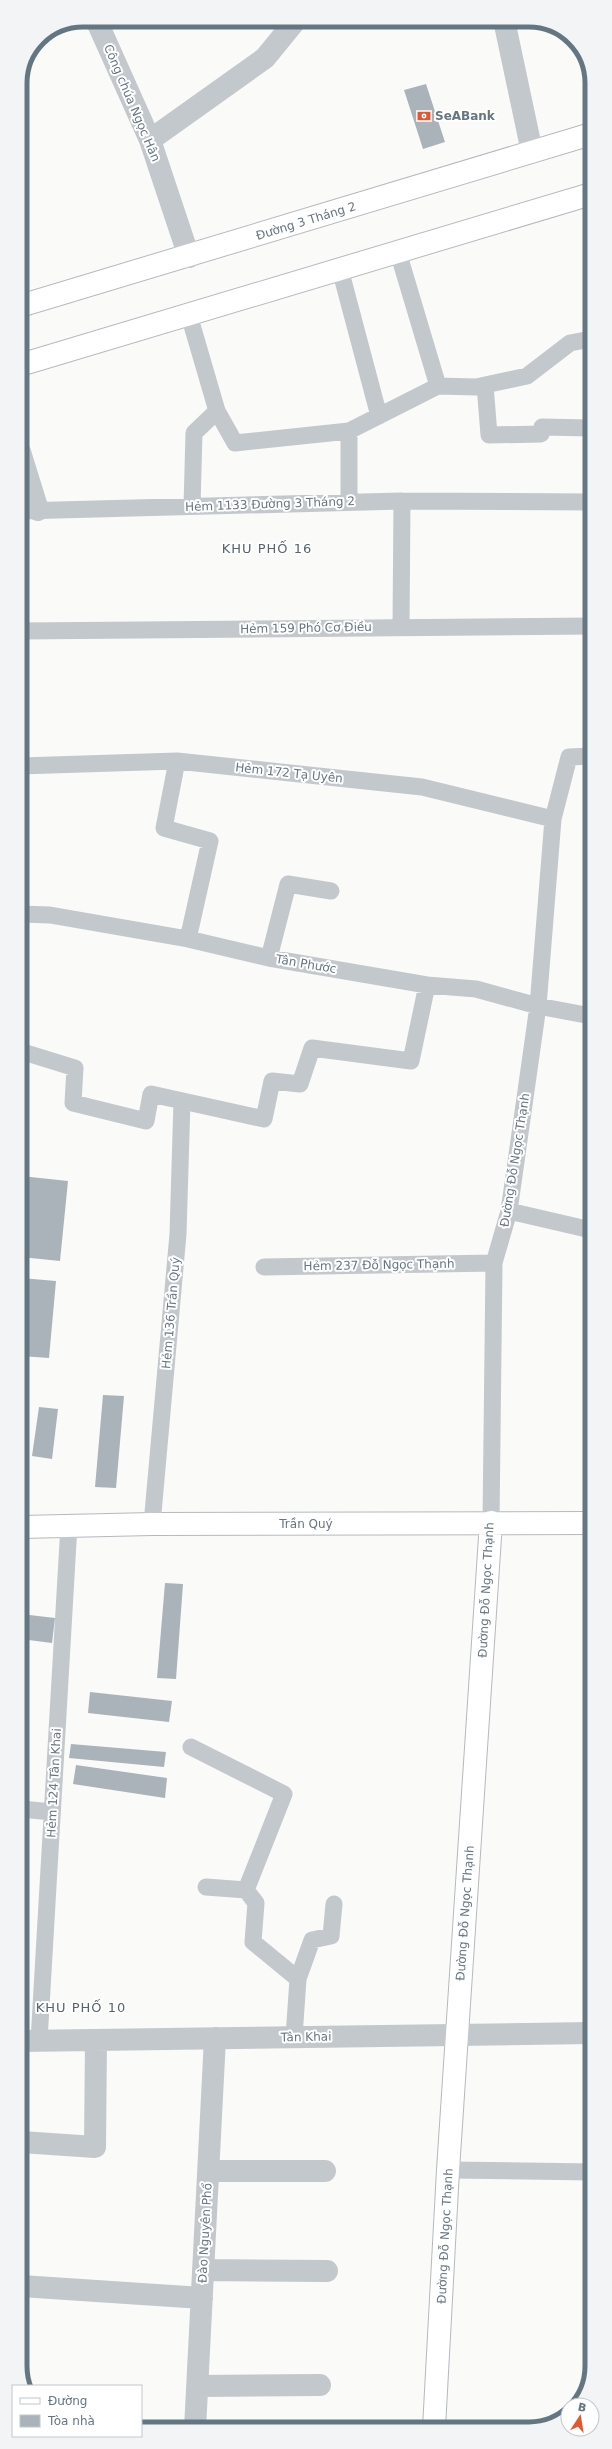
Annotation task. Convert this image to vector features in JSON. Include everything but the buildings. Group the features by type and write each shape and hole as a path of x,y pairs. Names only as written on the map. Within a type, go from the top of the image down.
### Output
{"street":[{"name":"Công chúa Ngọc Hân","path":"101,27 150,140 189,257"},
{"path":"150,140 265,58 290,27"},
{"path":"505,27 532,152"},
{"name":"Đường 3 Tháng 2","path":"27,304 189,257 585,136"},
{"path":"27,363 585,196"},
{"path":"27,497 29,510"},
{"name":"Đường Đỗ Ngọc Thạnh","path":"434,2422 448,2170 491,1522"},
{"name":"Trần Quý","path":"27,1527 152,1524 585,1523"},
{"name":"Tân Khai","path":"30,2041 585,2033"},
{"name":"Đào Nguyên Phổ","path":"195,2422 215,2038"},
{"path":"27,2142 95,2147 96,2040"},
{"path":"209,2170 325,2172"},
{"path":"203,2270 327,2271"},
{"path":"27,2286 202,2298"},
{"path":"198,2386 320,2385"}],"lane":[{"path":"398,252 438,386"},
{"path":"340,269 380,416"},
{"path":"189,315 217,411 235,443 349,431 438,386 476,387 527,376 570,343 585,340"},
{"path":"485,385 489,435 541,434 542,427 585,428"},
{"path":"192,506 194,433 217,411"},
{"path":"349,431 349,502"},
{"path":"401,628 402,500"},
{"name":"Hẻm 1133 Đường 3 Tháng 2","path":"29,510 402,500 585,502"},
{"name":"Hẻm 159 Phó Cơ Điều","path":"27,631 585,626"},
{"name":"Đường Đỗ Ngọc Thạnh","path":"491,1522 494,1263 509,1211 538,1006 553,820 569,757 585,756"},
{"path":"177,761 164,828 210,841 188,938"},
{"name":"Hẻm 172 Tạ Uyên","path":"27,766 177,761 422,787 553,820"},
{"path":"269,958 288,884 330,890"},
{"name":"Tân Phước","path":"27,914 50,915 188,938 269,958 427,985 476,989 538,1006 585,1015"},
{"path":"27,1053 75,1068 73,1103 146,1121 151,1094 264,1119 272,1081 300,1084 312,1048 411,1061 427,985"},
{"name":"Hẻm 136 Trần Quý","path":"152,1524 178,1234 182,1101"},
{"path":"509,1211 585,1229"},
{"name":"Hẻm 237 Đỗ Ngọc Thạnh","path":"264,1267 494,1263"},
{"name":"Hẻm 124 Tân Khai","path":"30,2041 52,1812 69,1525"},
{"path":"191,1747 284,1794 246,1890"},
{"path":"27,1810 52,1812"},
{"path":"206,1887 246,1890 256,1903 253,1942 298,1978"},
{"path":"294,2037 298,1978 312,1940 330,1936 334,1904"},
{"path":"448,2170 585,2172"}],"place":[{"name":"SeABank","path":"424,116"}],"district":[{"name":"KHU PHỐ 16","path":"267,548"},
{"name":"KHU PHỐ 10","path":"81,2007"}]}
